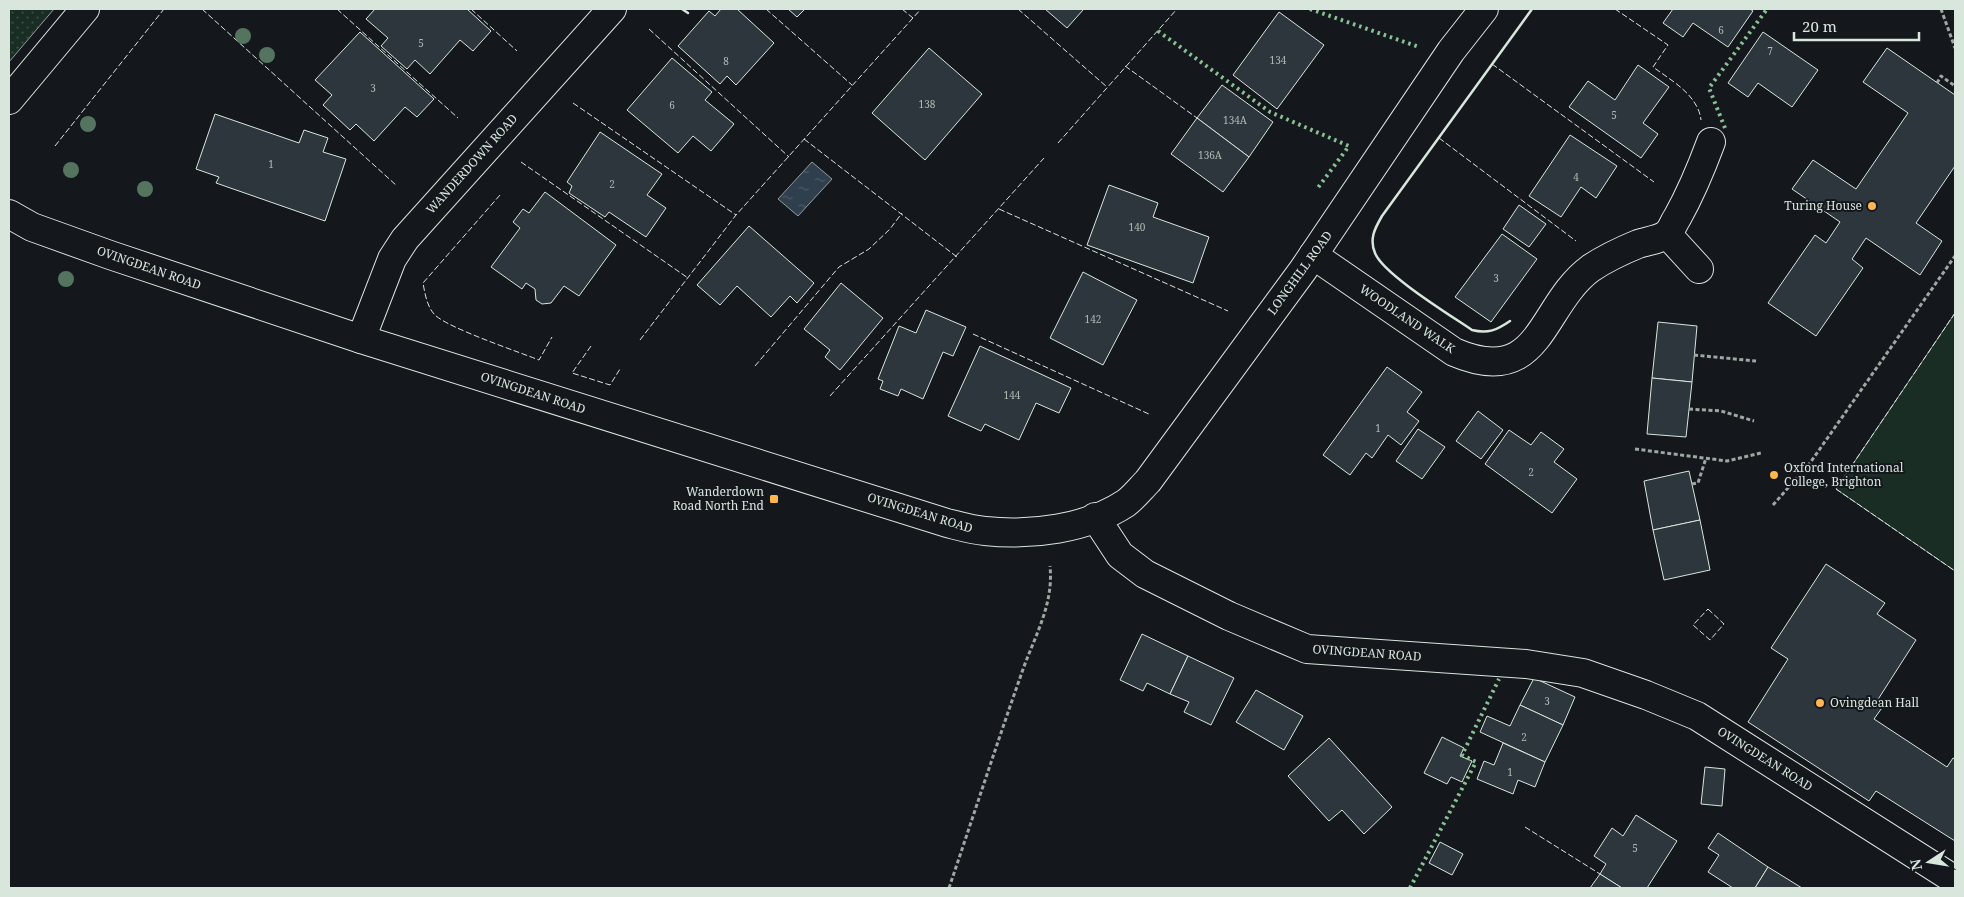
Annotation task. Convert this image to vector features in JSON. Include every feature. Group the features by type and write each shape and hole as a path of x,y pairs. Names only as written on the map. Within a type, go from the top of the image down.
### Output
{"street":[{"path":"9,100 85,9"},
{"name":"WANDERDOWN ROAD","path":"361,338 392,259 405,239 612,9"},
{"name":"LONGHILL ROAD","path":"1095,517 1111,512 1128,502 1148,481 1314,255 1451,51 1484,9"},
{"path":"1699,269 1667,234 1697,182 1711,142"},
{"name":"OVINGDEAN ROAD","path":"9,214 32,227 110,255 361,338 947,523 983,531 1015,532 1074,525 1095,517 1120,556 1145,574 1238,620 1307,649 1526,664 1583,673 1646,694 1697,716 1955,880"},
{"name":"WOODLAND WALK","path":"1314,255 1454,352 1474,361 1489,363 1516,356 1528,349 1543,332 1565,296 1580,277 1590,269 1608,257 1667,234"}],"path":[{"path":"1941,9 1955,48"},
{"path":"1937,83 1941,76 1955,86"},
{"path":"1773,505 1810,463 1955,256"},
{"path":"1694,355 1756,361"},
{"path":"1689,409 1721,411 1754,421"},
{"path":"1635,449 1727,461 1761,453"},
{"path":"1692,484 1698,483 1706,458"},
{"path":"949,888 1022,672 1040,630 1052,583 1047,529"}],"green space":[{"path":"9,9 54,9 9,62"},
{"path":"1955,313 1955,571 1836,489"}],"water":[{"path":"812,162 832,179 798,216 778,199"}],"building":[{"path":"375,9 467,9 491,31 473,51 460,40 430,74 415,60 407,69 381,46 388,38 366,19"},
{"path":"721,9 737,9 774,43 736,85 727,76 720,84 678,46 709,11 715,16"},
{"path":"788,9 805,9 797,17"},
{"path":"1045,9 1081,9 1083,10 1067,28"},
{"path":"1673,9 1750,9 1753,11 1728,47 1693,23 1683,37 1663,23"},
{"path":"1279,12 1324,45 1277,109 1233,75"},
{"path":"360,32 434,99 417,117 405,107 374,141 356,124 350,130 323,105 332,95 315,80"},
{"path":"1763,32 1818,70 1792,107 1758,83 1748,97 1728,83"},
{"path":"929,48 982,94 925,160 872,113"},
{"name":"Turing House","path":"1887,48 1955,95 1955,166 1916,223 1942,241 1920,275 1866,238 1852,259 1863,268 1816,336 1768,303 1815,235 1826,243 1840,222 1792,189 1813,160 1856,189 1908,113 1863,82"},
{"path":"672,58 712,92 705,100 734,124 711,151 693,136 678,153 627,110"},
{"path":"1638,65 1669,87 1643,123 1658,134 1641,158 1569,107 1588,81 1615,100"},
{"path":"1222,85 1273,122 1249,157 1197,118"},
{"path":"215,114 299,143 304,130 328,138 323,152 346,159 325,221 216,183 219,177 196,169"},
{"path":"1197,118 1249,157 1223,192 1171,154"},
{"path":"600,132 662,174 647,195 666,208 646,237 609,212 605,217 569,193 572,186 567,182"},
{"path":"1570,135 1617,166 1596,198 1581,187 1561,217 1529,196"},
{"path":"1109,185 1158,203 1153,217 1209,237 1193,283 1087,245"},
{"path":"545,192 616,245 579,296 564,286 551,303 542,304 536,300 535,289 526,283 522,289 491,267 520,228 513,222 523,209 529,213"},
{"path":"1519,205 1546,224 1529,247 1503,229"},
{"path":"749,226 814,283 797,303 790,296 771,317 737,286 720,305 697,285"},
{"path":"1502,234 1537,259 1491,322 1455,297"},
{"path":"1083,272 1137,300 1103,365 1050,338"},
{"path":"841,283 883,318 840,370 825,357 830,350 804,329"},
{"path":"926,310 966,327 953,356 943,352 923,399 901,389 898,396 880,389 883,381 878,379 899,326 916,333"},
{"path":"1658,322 1697,326 1692,382 1652,378"},
{"path":"980,346 1071,388 1059,413 1036,403 1019,440 985,424 981,431 948,416"},
{"path":"1387,367 1422,392 1407,412 1419,421 1401,445 1388,435 1372,458 1366,453 1350,475 1323,455"},
{"path":"1652,378 1692,382 1686,437 1647,434"},
{"path":"1478,411 1503,430 1481,459 1456,441"},
{"path":"1418,429 1445,447 1422,479 1396,461"},
{"path":"1509,430 1531,445 1541,432 1564,449 1554,462 1577,479 1552,513 1485,464"},
{"path":"1689,471 1700,520 1653,530 1644,481"},
{"path":"1700,520 1710,570 1664,580 1653,530"},
{"name":"Ovingdean Hall","path":"1826,564 1885,603 1877,614 1916,640 1877,701 1884,705 1874,719 1947,767 1953,758 1955,759 1955,841 1876,791 1869,801 1748,722 1788,659 1771,648"},
{"path":"1142,634 1188,656 1170,694 1147,683 1143,691 1120,680"},
{"path":"1188,656 1234,678 1211,725 1184,712 1189,702 1170,694"},
{"path":"1534,678 1575,697 1563,725 1520,705"},
{"path":"1256,690 1303,716 1284,750 1236,722"},
{"path":"1520,705 1563,725 1545,762 1480,732 1487,716 1510,726"},
{"path":"1442,737 1464,748 1460,756 1472,761 1462,782 1451,777 1447,784 1424,773"},
{"path":"1329,738 1392,807 1364,834 1342,810 1329,821 1288,776"},
{"path":"1503,743 1545,762 1535,787 1518,780 1513,794 1477,779 1484,761 1494,765"},
{"path":"1705,767 1725,769 1722,806 1701,804"},
{"path":"1636,815 1677,841 1647,888 1622,888 1600,874 1606,864 1594,856 1612,828 1623,836"},
{"path":"1718,833 1768,867 1755,888 1733,888 1708,872 1719,855 1708,848"},
{"path":"1440,842 1463,854 1452,875 1429,863"},
{"path":"1768,867 1802,888 1755,888"},
{"path":"1600,874 1622,888 1590,888"}],"hedge":[{"path":"1310,9 1419,47"},
{"path":"1725,128 1709,88 1767,9"},
{"path":"1158,31 1270,112 1349,146 1317,189"},
{"path":"1410,888 1476,762 1462,755 1499,679"}],"fence":[{"path":"55,146 164,9"},
{"path":"202,9 397,186"},
{"path":"337,9 458,118"},
{"path":"471,9 517,51"},
{"path":"766,9 852,85"},
{"path":"902,9 913,18"},
{"path":"640,340 736,215 921,9"},
{"path":"1018,9 1107,87"},
{"path":"1058,143 1177,9"},
{"path":"1615,9 1668,45 1653,67 1676,83 1690,96 1699,111 1701,120"},
{"path":"649,29 789,157"},
{"path":"1492,64 1654,182"},
{"path":"1125,66 1197,118"},
{"path":"573,103 736,215"},
{"path":"1439,138 1576,241"},
{"path":"804,139 957,257"},
{"path":"830,396 1044,158"},
{"path":"521,162 688,278"},
{"path":"500,195 423,283 428,304 432,312 442,320 484,339 539,360 552,337"},
{"path":"999,209 1228,311"},
{"path":"755,366 839,267 869,249 890,229 902,213"},
{"path":"1955,313 1836,489 1955,571"},
{"path":"973,334 1151,415"},
{"path":"591,346 572,373 610,385 620,369"},
{"path":"1708,609 1724,624 1710,640 1693,625 1708,609"},
{"path":"1525,827 1600,874"}],"wall":[{"path":"682,9 688,13"},
{"path":"1510,321 1492,330 1483,332 1472,330 1418,294 1390,272 1375,253 1373,238 1375,229 1382,216 1532,9"}],"place":[{"name":"Turing House","path":"1872,206"},
{"name":"Oxford International College, Brighton","path":"1774,475"},
{"name":"Wanderdown Road North End","path":"774,499"},
{"name":"Ovingdean Hall","path":"1820,703"}]}
